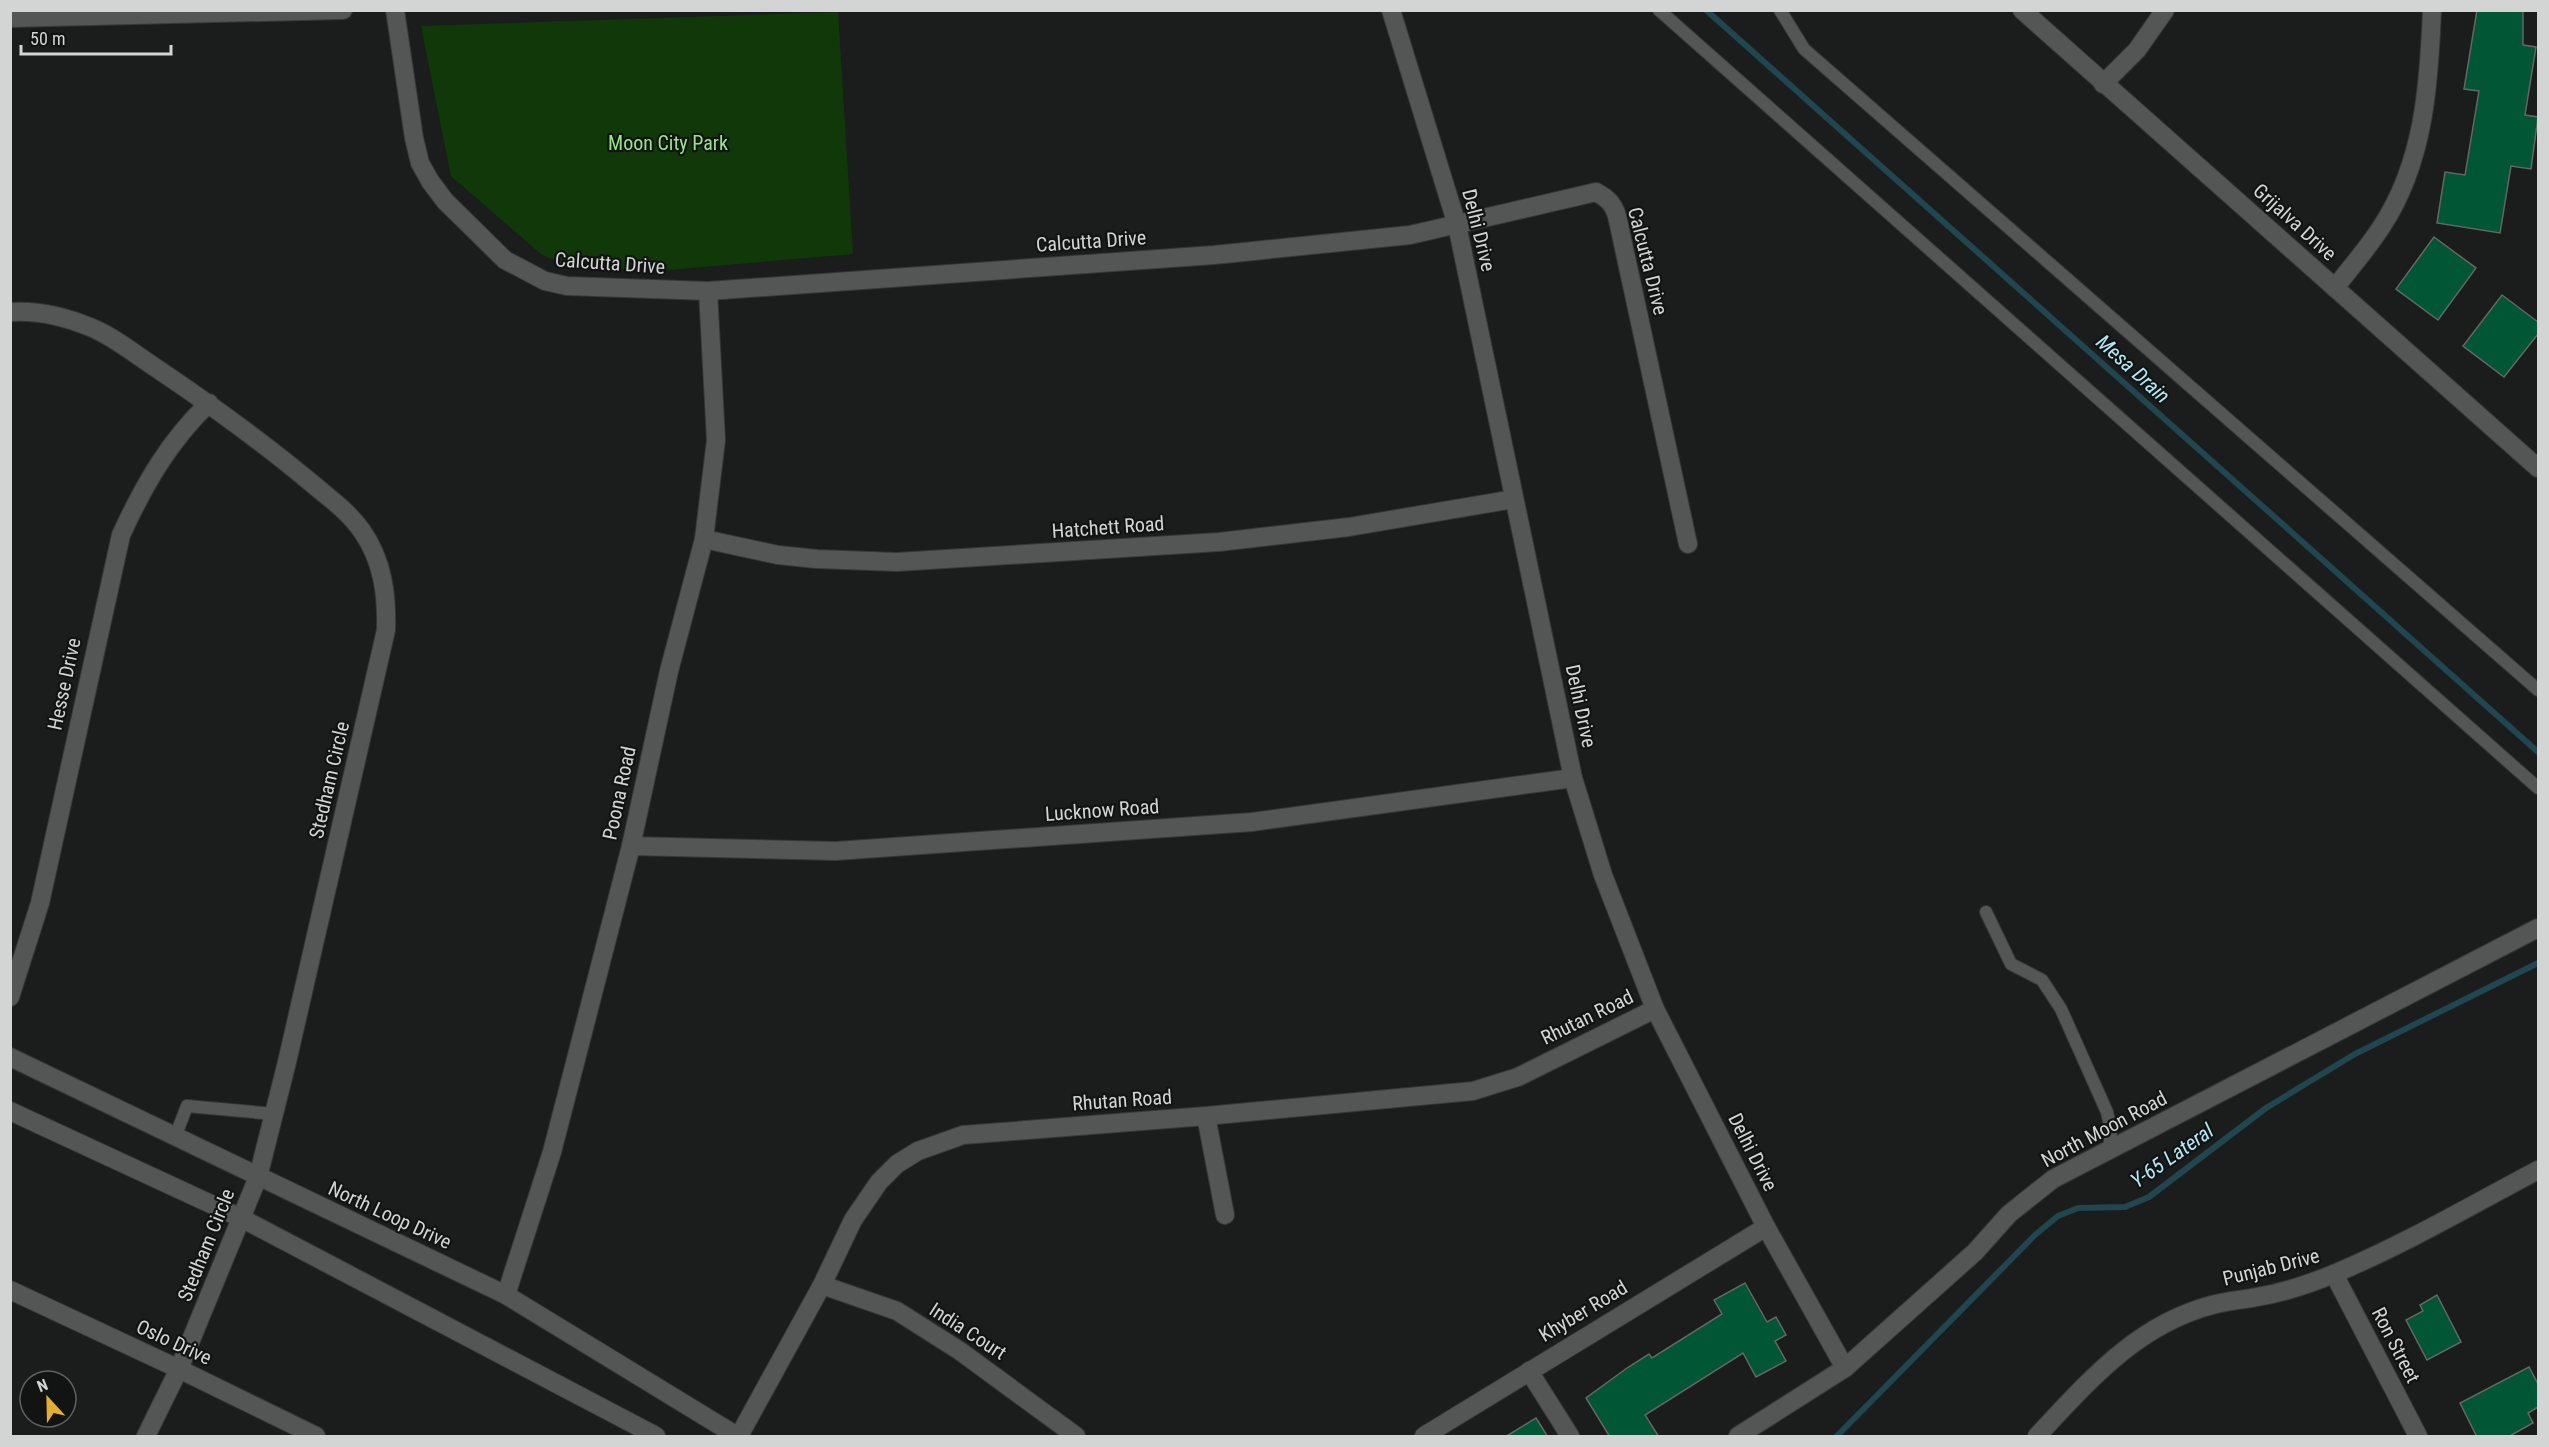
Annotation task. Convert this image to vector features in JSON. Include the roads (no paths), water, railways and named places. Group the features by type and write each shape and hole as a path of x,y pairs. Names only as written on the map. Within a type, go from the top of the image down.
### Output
{"street":[{"path":"10,18 343,10"},
{"name":"Calcutta Drive","path":"395,10 414,138 420,163 445,201 505,260 545,281 567,286 708,291 1214,255 1410,235 1588,192 1606,197 1614,206 1688,544"},
{"name":"Delhi Drive","path":"1391,10 1457,225 1573,778 1603,875 1655,1009 1766,1227 1845,1368"},
{"name":"Grijalva Drive","path":"2022,10 2538,468"},
{"path":"2103,84 2137,50 2165,10"},
{"path":"2335,288 2382,226 2409,173 2429,80 2433,10"},
{"name":"Poona Road","path":"506,1295 552,1152 631,846 669,671 704,539 716,440 708,291"},
{"name":"Stedham Circle","path":"10,312 41,313 90,327 209,404 276,454 348,514 376,555 384,580 387,603 384,642 258,1177 179,1369 146,1437"},
{"name":"Hesse Drive","path":"10,997 40,903 121,535 140,492 161,458 209,404"},
{"name":"Hatchett Road","path":"704,539 778,555 817,559 921,560 1219,542 1349,527 1514,499"},
{"name":"Lucknow Road","path":"631,846 836,851 1252,822 1573,778"},
{"name":"North Moon Road","path":"1738,1437 1845,1368 1974,1252 2009,1214 2053,1179 2538,928"},
{"name":"Rhutan Road","path":"738,1437 822,1286 853,1220 879,1182 897,1164 918,1151 963,1135 1473,1092 1518,1077 1655,1009"},
{"name":"North Loop Drive","path":"10,1057 506,1295 738,1437"},
{"path":"10,1111 241,1218 656,1437"},
{"path":"1206,1116 1225,1215"},
{"name":"Punjab Drive","path":"2037,1437 2098,1371 2124,1348 2148,1332 2180,1316 2213,1305 2259,1297 2334,1274 2403,1242 2538,1170"},
{"name":"Khyber Road","path":"1424,1437 1766,1227"},
{"name":"Ron Street","path":"2334,1274 2418,1437"},
{"name":"India Court","path":"822,1286 897,1311 960,1351 1076,1437"},
{"name":"Oslo Drive","path":"10,1290 179,1369 316,1437"},
{"path":"1529,1371 1570,1437"}],"lane":[{"path":"1659,10 2538,788"},
{"path":"1780,10 1804,49 2538,690"},
{"path":"1986,912 2011,964 2042,980 2061,1009 2107,1112 2111,1131 2109,1152"},
{"path":"175,1137 186,1106 274,1114"}],"waterway":[{"name":"Mesa Drain","path":"1706,10 2538,752"},
{"name":"Y-65 Lateral","path":"1837,1436 2035,1235 2058,1216 2078,1208 2125,1207 2149,1197 2266,1108 2355,1054 2538,963"}],"park label":[{"name":"Moon City Park","path":"668,143"}]}
